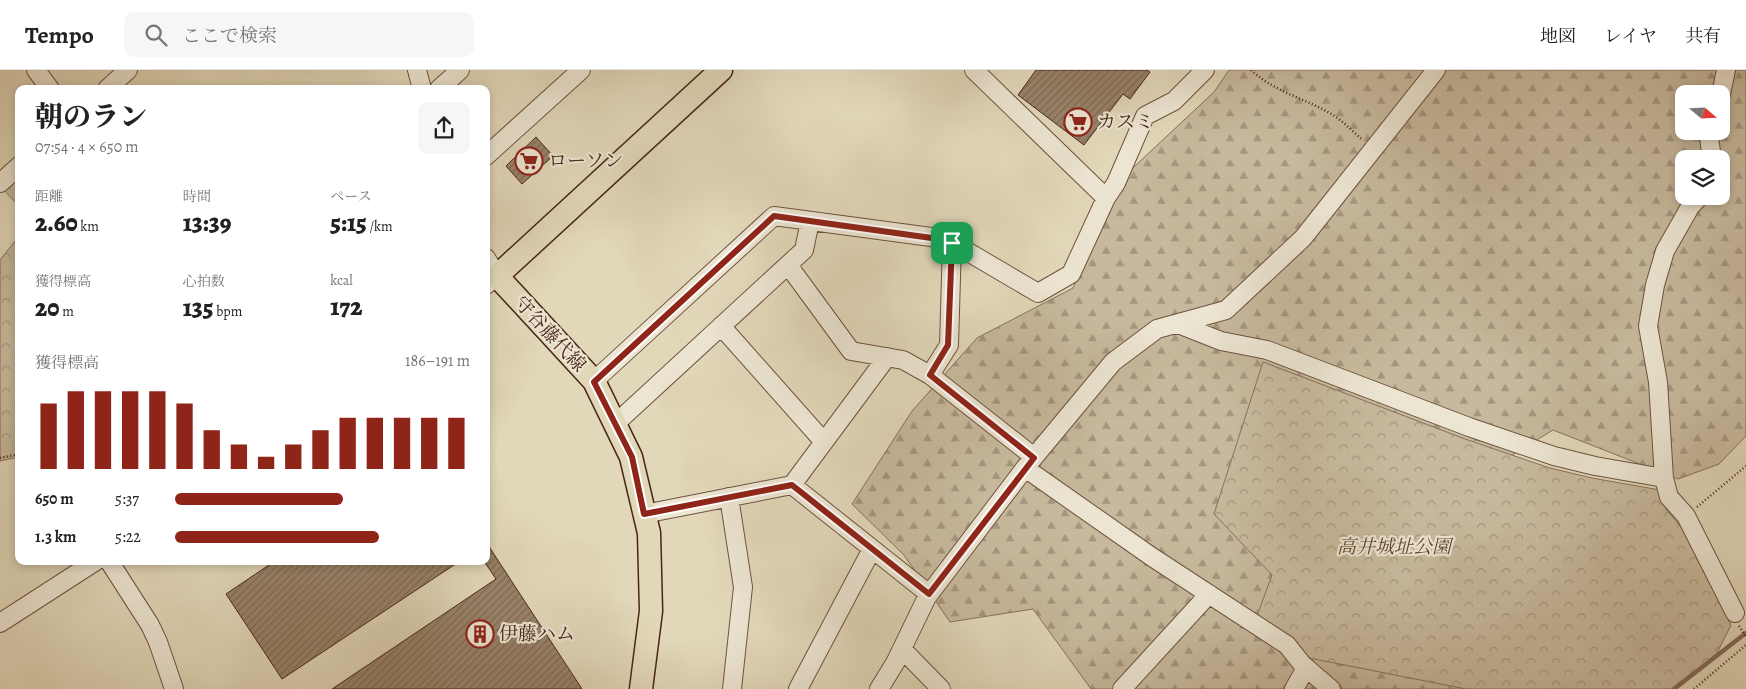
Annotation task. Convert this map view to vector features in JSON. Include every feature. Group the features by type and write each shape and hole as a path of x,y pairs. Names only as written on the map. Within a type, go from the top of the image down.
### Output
{"main road":[{"name":"守谷藤代線","path":"641,689 651,611 648,533 632,457 594,382 490,273 721,70"}],"street":[{"path":"36,70 47,85"},
{"path":"111,85 128,70"},
{"path":"417,70 421,85"},
{"path":"443,85 460,70"},
{"path":"490,152 581,70"},
{"path":"974,70 1106,198"},
{"path":"594,382 774,216 946,240 1038,293 1071,274 1106,198 1116,183 1145,116 1174,101 1205,70"},
{"path":"879,689 929,594 1030,463 1113,362 1157,328 1226,310 1303,238 1436,70"},
{"path":"1723,85 1726,70"},
{"path":"0,183 15,170"},
{"path":"1692,205 1665,251 1655,285 1648,326 1658,382 1664,478 1670,497 1686,516 1736,618"},
{"path":"615,424 804,250 810,221"},
{"path":"930,375 948,345 952,243"},
{"path":"788,265 851,351 903,360 930,375 1030,463 1152,557 1287,645 1306,668 1331,689"},
{"path":"1178,324 1221,342 1267,350 1469,427 1554,456 1595,466 1664,478"},
{"path":"721,326 824,442"},
{"path":"644,514 792,485 887,357"},
{"path":"792,485 929,594"},
{"path":"728,497 743,587 732,689"},
{"path":"798,689 872,549"},
{"path":"0,623 90,565"},
{"path":"112,565 150,625 158,642 174,689"},
{"path":"1122,689 1210,594"},
{"path":"902,648 941,689"},
{"path":"1294,689 1306,668"}],"path":[{"path":"1251,70 1260,79 1280,91 1333,115 1374,149"},
{"path":"0,458 15,454"},
{"path":"1686,516 1746,466"},
{"path":"1736,618 1746,637"},
{"path":"1694,689 1746,645"}],"green space":[{"path":"1229,70 1746,70 1746,436 1719,464 1678,479 1553,430 1476,477 1617,689 1091,689 1033,609 950,622 904,555 852,504 912,411 977,338 1073,288 1120,180 1214,92"},
{"path":"15,170 15,202 0,186"},
{"path":"15,241 15,458 0,461 0,260"},
{"name":"高井城址公園","path":"1263,362 1465,439 1550,468 1592,478 1660,490 1666,509 1682,528 1731,625 1714,659 1675,689 1466,689 1299,656 1254,624 1272,575 1214,514"}],"building":[{"name":"カスミ","path":"1036,70 1147,70 1150,72 1130,99 1123,94 1084,145 1018,95"},
{"name":"ローソン","path":"536,137 553,156 522,184 506,166"},
{"name":"伊藤ハム","path":"490,548 582,689 332,689 496,579 487,565 490,565"},
{"path":"269,565 454,565 282,679 226,594"}],"waterway":[{"path":"1674,689 1746,633"}],"place":[{"name":"カスミ","path":"1078,122"},
{"name":"ローソン","path":"529,161"},
{"name":"伊藤ハム","path":"480,634"}],"route":[{"path":"774,216 946,240 952,243 948,345 930,375 1034,458 929,594 792,485 644,514 632,457 594,382 774,216"}]}
